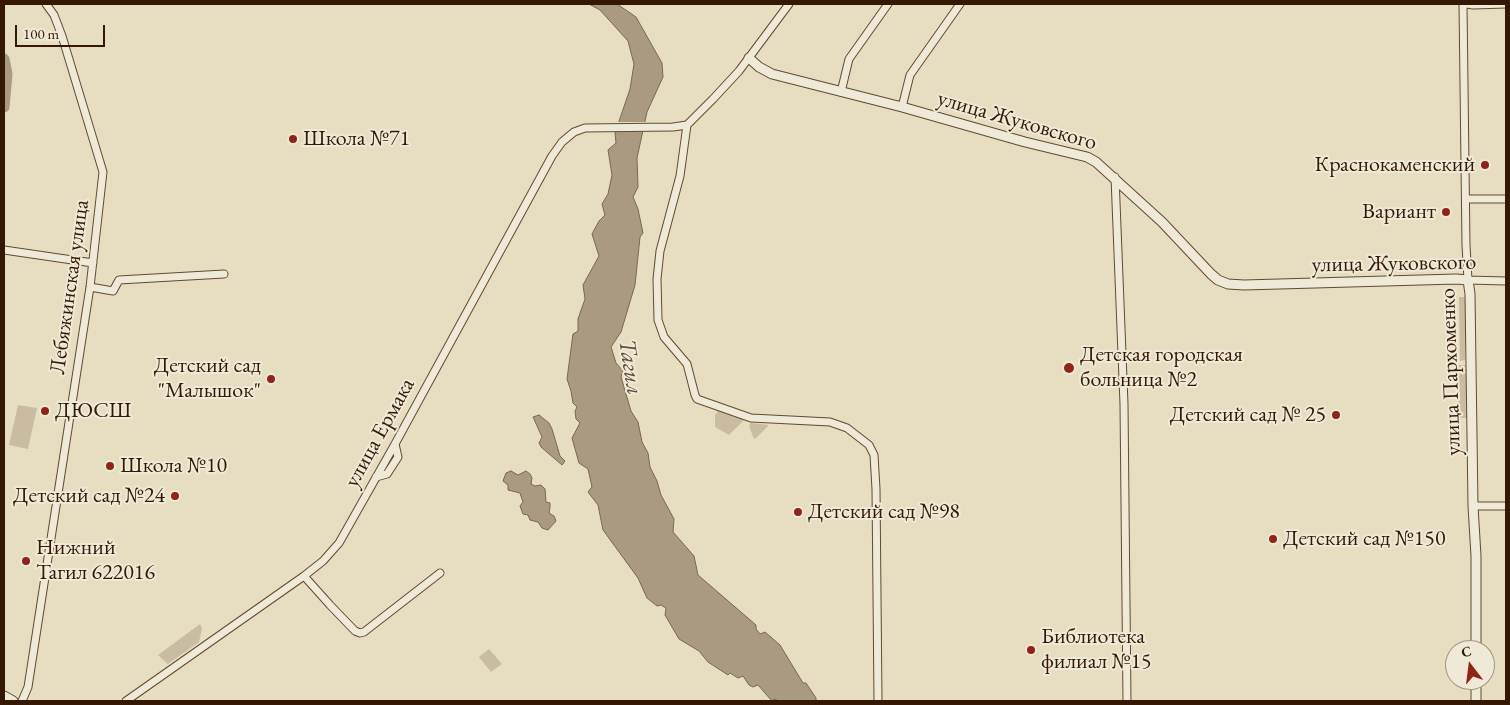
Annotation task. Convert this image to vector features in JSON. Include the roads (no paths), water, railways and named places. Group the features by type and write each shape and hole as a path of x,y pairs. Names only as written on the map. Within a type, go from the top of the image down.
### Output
{"street":[{"name":"Лебяжинская улица","path":"22,701 28,687 90,287 104,172 62,36 54,15 46,4"},
{"path":"789,4 749,58 687,125 680,176 660,251 657,279 658,320 664,337 687,364 697,399 751,418 830,422 847,428 869,445 874,455 876,489 878,701"},
{"path":"841,92 849,59 888,4"},
{"path":"902,107 910,75 960,4"},
{"path":"1465,4 1506,4"},
{"name":"улица Пархоменко","path":"1465,4 1466,245 1470,294 1476,640"},
{"name":"улица Жуковского","path":"749,58 759,67 772,74 1087,157 1115,177 1218,280 1228,284 1456,279 1506,280"},
{"name":"улица Ермака","path":"126,701 304,576 322,561 338,542 395,444 552,156 562,142 574,132 585,128 687,125"},
{"path":"1115,177 1124,404 1127,701"},
{"path":"1466,199 1506,199"},
{"path":"4,250 93,264"},
{"path":"90,287 113,291 119,280 224,274"},
{"path":"1473,506 1506,506"},
{"path":"304,576 355,631 360,634 440,573"},
{"path":"4,696 13,701"}],"waterway":[{"path":"4,59 7,74 4,107"}],"tram line":[{"path":"1048,701 1062,701"}],"place":[{"name":"Школа №71","path":"293,139"},
{"name":"Краснокаменский","path":"1485,165"},
{"name":"Вариант","path":"1446,212"},
{"name":"Детская городская больница №2","path":"1069,368"},
{"name":"Детский сад \"Малышок\"","path":"271,379"},
{"name":"ДЮСШ","path":"45,411"},
{"name":"Детский сад № 25","path":"1336,415"},
{"name":"Школа №10","path":"110,466"},
{"name":"Детский сад №24","path":"175,496"},
{"name":"Детский сад №98","path":"798,512"},
{"name":"Детский сад №150","path":"1273,539"},
{"name":"Нижний Тагил 622016","path":"26,561"},
{"name":"Библиотека филиал №15","path":"1031,650"}],"water label":[{"name":"Тагил","path":"630,367"}]}
